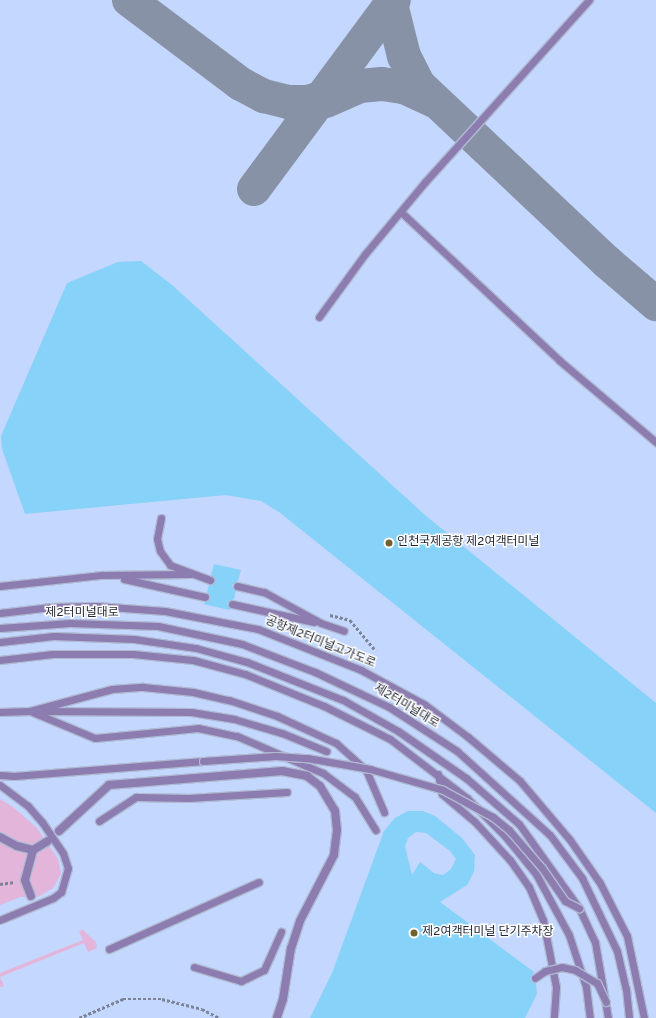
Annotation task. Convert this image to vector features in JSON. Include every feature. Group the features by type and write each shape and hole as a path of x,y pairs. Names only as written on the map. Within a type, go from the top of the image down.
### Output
{"street":[{"path":"59,831 109,785 282,771 307,776 320,786 335,811 337,830 334,855 300,921 291,948 283,999 277,1018"},
{"path":"0,837 17,846 33,850"},
{"path":"31,896 25,880 33,850 48,841"}],"lane":[{"path":"319,317 366,254 425,182 589,0"},
{"path":"401,212 560,361 656,442"},
{"path":"161,518 157,539 160,550 170,565 190,574 210,580"},
{"path":"0,586 102,576 190,574"},
{"path":"102,576 146,582 205,597"},
{"path":"237,586 264,592 321,623 344,632"},
{"path":"232,604 321,623"},
{"name":"공항제2터미널고가도로","path":"0,613 51,607 96,606 165,611 258,629 361,670 424,704 468,737 520,781 570,840 587,864 600,883 627,936 644,1018"},
{"name":"제2터미널대로","path":"0,628 70,623 158,626 242,644 315,672 389,707 457,751 550,835 582,878 617,951 626,989 629,1018"},
{"path":"0,642 54,636 134,639 196,648 247,662 343,700 398,731 466,778 519,824 579,908 595,942 608,1018"},
{"path":"0,660 54,654 133,654 193,660 245,674 324,706 390,739 438,774 489,820 536,874 569,935 586,987 590,1018"},
{"path":"30,711 112,689 143,686 193,692 229,700 277,716 336,743 366,770 384,812"},
{"path":"30,711 96,738 198,728 237,736 323,773 355,798 376,830"},
{"path":"0,712 191,712 234,719 282,733 326,751"},
{"path":"0,775 14,776 276,756 308,758 384,773 444,790 488,814 509,830 542,868 565,901 579,908"},
{"path":"438,774 442,794 475,822 510,860 529,886 543,920 556,987 554,1018"},
{"path":"0,785 28,806 42,822 63,853 68,868 61,892 53,898 0,920"},
{"path":"99,821 136,797 189,798 287,792"},
{"path":"109,949 259,882"},
{"path":"194,967 241,981 264,970 281,932"},
{"path":"535,978 546,971 562,967 575,970 596,983 606,1002"}],"path":[{"path":"0,884 25,880"},
{"path":"79,1018 123,999 162,999 202,1009 220,1018"}],"shaded area":[{"path":"0,0 656,0 656,1018 0,1018"},
{"path":"0,799 13,807 37,828 58,859 61,874 53,888 38,897 20,897 0,905"},
{"path":"83,930 96,942 97,948 88,952 84,943 0,977 0,973 83,940 79,931"},
{"path":"0,977 4,986 0,987"}],"building":[{"name":"인천국제공항 제2여객터미널","path":"141,261 172,285 425,515 656,703 656,813 279,512 261,501 226,495 25,514 2,449 1,436 67,283 118,262"},
{"path":"214,564 241,570 238,581 232,585 236,591 234,599 227,603 230,610 203,604 210,598 207,592 209,585 215,581 211,575"},
{"name":"제2여객터미널 단기주차장","path":"408,811 423,811 435,816 462,838 475,855 474,872 467,885 440,902 534,972 530,979 536,983 537,994 525,1018 310,1018 332,973 384,831 395,818","holes":["416,832 426,833 450,851 456,859 451,869 443,875 434,873 420,862 412,875 405,846 408,838"]}],"taxiway":[{"path":"129,0 241,84 264,96 288,102 307,102 345,91"},
{"path":"390,0 404,56 419,85 607,262 656,304"},
{"path":"254,189 394,0"},
{"path":"326,101 359,86 382,84 404,87 434,101"}],"place":[{"name":"인천국제공항 제2여객터미널","path":"389,543"},
{"name":"제2여객터미널 단기주차장","path":"414,933"}]}
